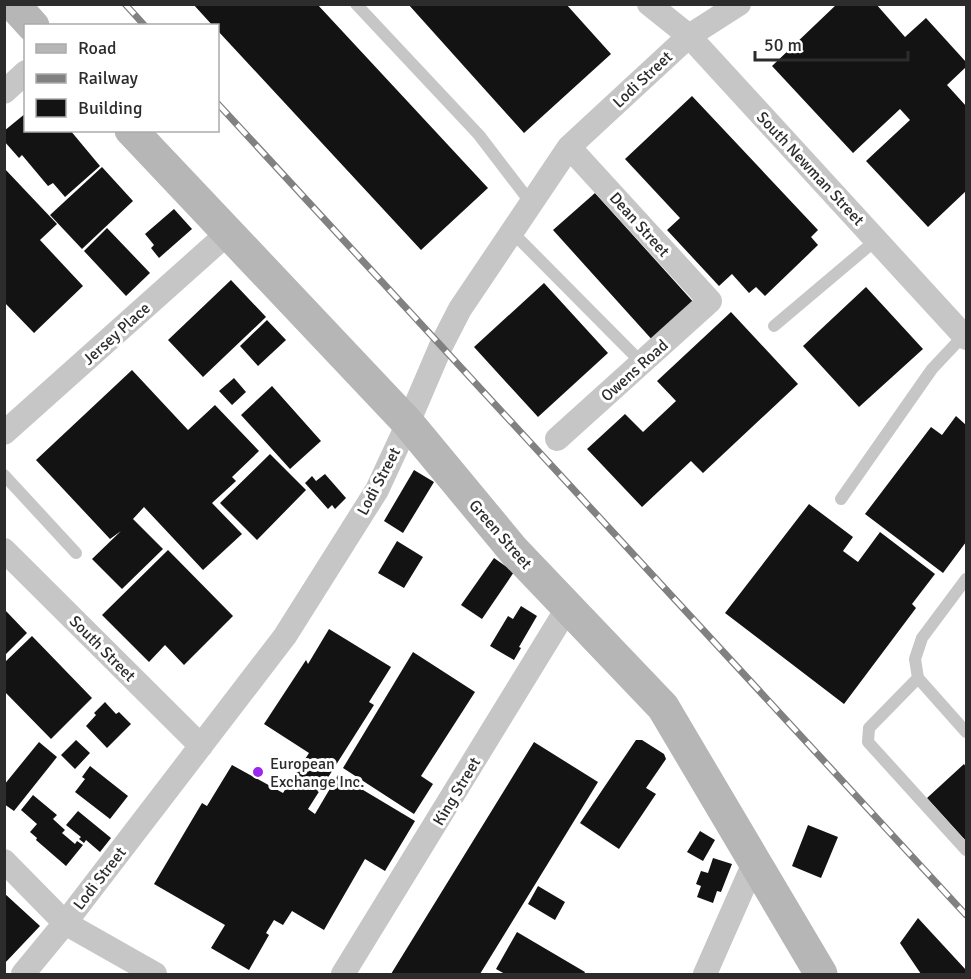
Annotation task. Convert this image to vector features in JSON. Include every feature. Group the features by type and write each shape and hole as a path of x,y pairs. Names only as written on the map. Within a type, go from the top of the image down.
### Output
{"street":[{"path":"13,4 31,24"},
{"name":"South Newman Street","path":"649,4 689,36 965,337"},
{"name":"Lodi Street","path":"23,975 285,636 377,490 460,309 569,147 689,36 739,4"},
{"path":"4,92 24,74"},
{"name":"Green Street","path":"133,132 408,423 514,551 663,707 821,975"},
{"name":"Dean Street","path":"569,147 710,301"},
{"name":"Jersey Place","path":"4,433 228,233"},
{"name":"Owens Road","path":"557,438 710,301"},
{"name":"South Street","path":"4,550 201,746"},
{"name":"King Street","path":"343,975 568,607"},
{"path":"4,861 65,923 155,975"},
{"path":"705,975 754,862"}],"lane":[{"path":"356,4 479,135 531,203"},
{"path":"512,232 642,363"},
{"path":"774,326 876,240"},
{"path":"841,499 932,369 965,337"},
{"path":"4,475 76,553"},
{"path":"966,579 922,638 915,658 918,678 966,732"},
{"path":"918,678 869,728 868,742 966,850"}],"building":[{"path":"193,4 317,4 488,188 421,250 219,32 219,24 211,24"},
{"path":"408,4 566,4 611,54 524,133"},
{"path":"837,4 876,4 905,37 926,18 966,62 966,67 947,85 966,106 966,191 928,227 866,161 910,120 900,109 853,153 772,66"},
{"path":"692,96 818,230 811,237 818,245 765,296 756,287 749,293 732,274 719,286 667,230 680,218 625,159"},
{"path":"24,115 24,132 72,132 100,166 65,197 53,183 48,186 22,155 19,158 4,141 4,131"},
{"path":"102,167 133,201 82,249 50,215"},
{"path":"4,168 57,224 40,240 83,286 34,333 4,302"},
{"path":"595,193 696,305 655,343 553,230"},
{"path":"174,209 192,229 159,258 151,248 154,245 145,234"},
{"path":"107,228 150,273 126,296 84,251"},
{"path":"231,280 266,317 203,377 168,340"},
{"path":"544,283 608,353 538,417 474,347"},
{"path":"866,287 923,349 859,407 803,346"},
{"path":"731,312 798,384 703,473 691,461 642,507 587,449 625,414 643,432 676,401 657,381"},
{"path":"267,320 286,340 258,366 240,346"},
{"path":"132,370 188,430 215,405 259,451 232,477 236,481 212,503 242,534 203,570 144,507 133,519 163,549 122,589 92,559 121,531 110,539 36,460"},
{"path":"234,378 246,392 232,405 219,391"},
{"path":"272,386 321,441 290,469 241,415"},
{"path":"956,416 966,425 966,542 943,573 865,514 931,427 942,435"},
{"path":"270,454 306,490 257,540 220,503"},
{"path":"414,470 434,482 403,533 384,521"},
{"path":"325,474 346,498 335,509 332,505 328,509 305,483 312,476 316,481"},
{"path":"809,504 853,537 843,551 858,562 880,532 935,574 912,604 916,608 844,704 725,613"},
{"path":"397,541 423,557 404,588 378,573"},
{"path":"168,550 233,616 184,665 165,645 149,662 102,615"},
{"path":"494,558 514,572 482,619 461,605"},
{"path":"521,606 537,616 514,660 490,646 508,616 513,619"},
{"path":"5,610 27,633 5,655"},
{"path":"329,629 391,667 369,702 374,705 308,809 315,814 338,775 415,821 385,871 365,859 324,930 292,911 283,925 274,920 266,933 269,935 249,970 211,948 225,925 154,884 202,803 207,806 232,765 283,793 309,753 264,724 306,660 308,664"},
{"path":"32,636 92,698 51,739 4,691 4,663"},
{"path":"413,652 475,692 421,776 433,784 414,814 343,768"},
{"path":"105,702 116,714 119,712 131,724 107,748 86,726"},
{"path":"76,740 90,753 75,769 61,755"},
{"path":"636,740 642,740 664,754 666,759 646,788 656,794 619,849 580,823"},
{"path":"39,742 57,757 14,811 4,804 4,785"},
{"path":"534,742 598,782 480,974 391,974"},
{"path":"964,764 966,767 966,841 927,798"},
{"path":"90,766 128,796 110,819 75,792 85,779 82,777"},
{"path":"33,795 57,815 53,819 65,830 62,833 75,844 77,841 83,845 66,866 30,832 37,824 21,810"},
{"path":"78,811 111,838 100,852 86,840 84,843 79,839 81,837 66,825"},
{"path":"808,825 838,837 821,878 792,866"},
{"path":"700,831 715,840 703,861 687,852"},
{"path":"713,858 732,864 721,892 717,891 713,903 697,897 701,886 696,884 701,871 708,873"},
{"path":"538,886 565,902 555,920 528,904"},
{"path":"4,893 40,926 4,964"},
{"path":"918,918 966,970 966,974 921,974 900,943"},
{"path":"517,932 585,972 584,974 505,974 496,969"}],"railway":[{"path":"125,4 143,24"},
{"path":"219,105 966,915"}],"place":[{"name":"European Exchange Inc.","path":"258,772"}]}
